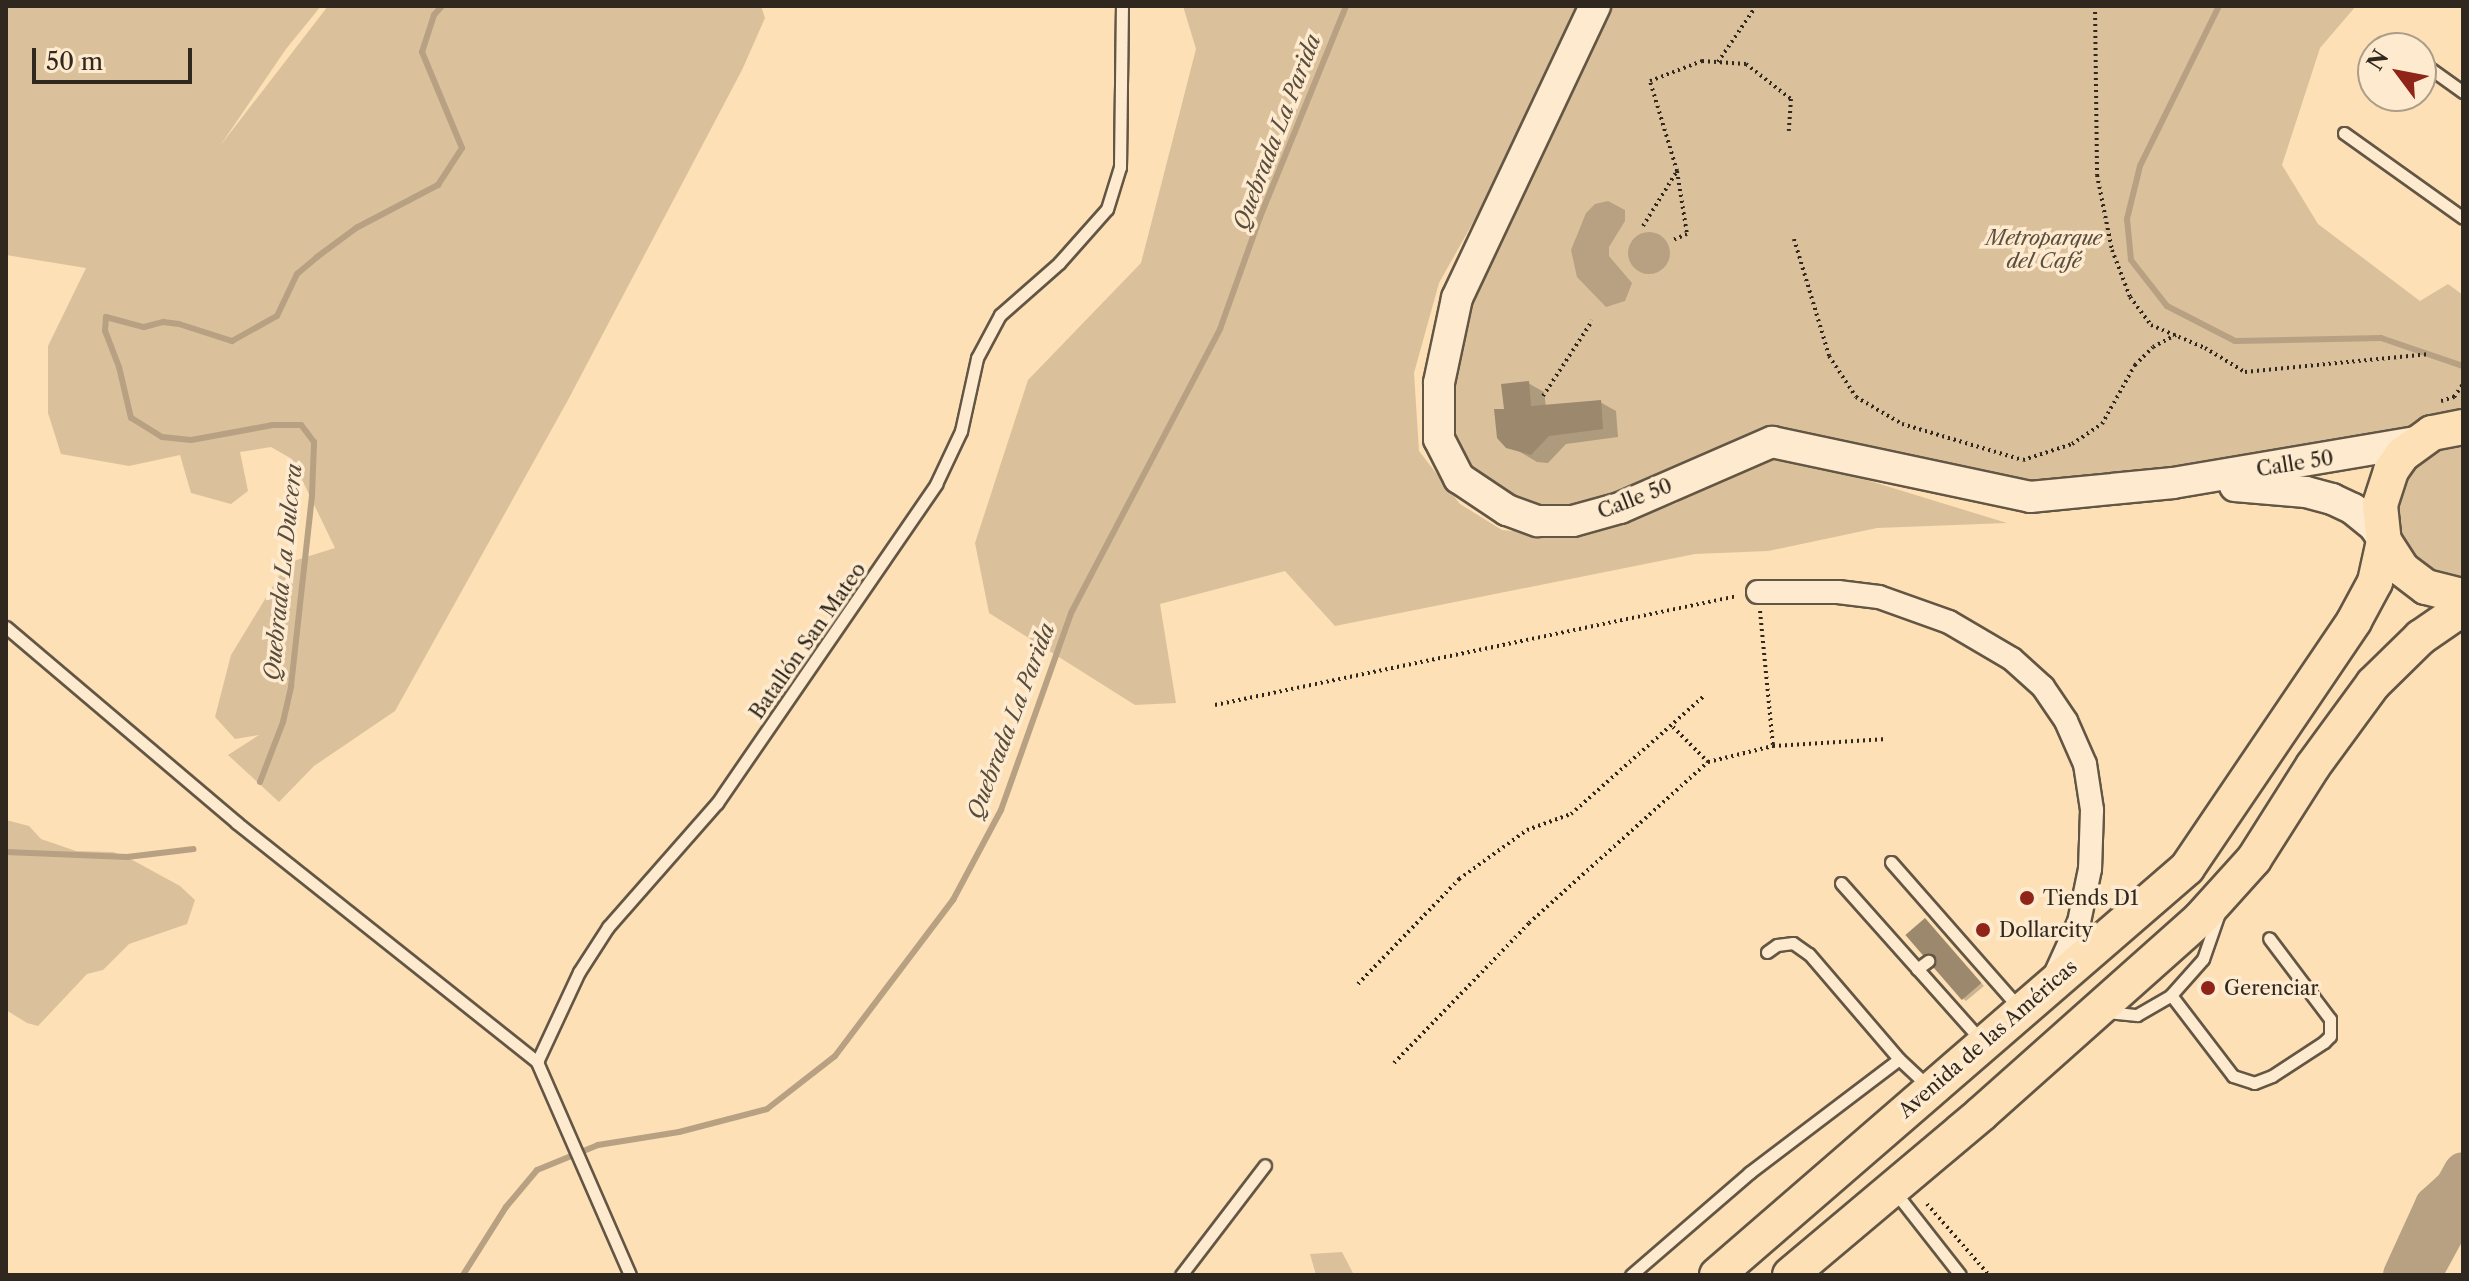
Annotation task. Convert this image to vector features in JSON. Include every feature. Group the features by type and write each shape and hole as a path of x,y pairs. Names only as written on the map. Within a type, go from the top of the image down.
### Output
{"main road":[{"path":"2416,442 2451,419"},
{"name":"Avenida de las Américas","path":"1717,1275 2187,868 2354,621 2375,582 2384,541 2380,505 2383,488 2402,455 2416,442"},
{"path":"2384,541 2413,579 2439,592 2463,596"},
{"path":"1790,1275 1899,1183 2227,893 2373,684 2421,637 2463,608"}],"street":[{"name":"Calle 50","path":"1595,6 1457,298 1439,383 1439,439 1459,478 1507,510 1538,521 1561,521 1620,508 1772,442 2030,497 2173,483 2416,442"},
{"name":"Calle 50","path":"2173,483 2283,489 2319,495 2353,509 2374,526 2384,541"},
{"path":"1758,592 1838,592 1879,597 1949,622 2012,659 2043,687 2066,721 2085,764 2092,810 2090,869 2079,922 2051,983"},
{"path":"2079,922 2100,937 2111,934"}],"lane":[{"name":"Batallón San Mateo","path":"537,1062 579,972 608,927 717,803 936,484 961,431 977,358 1000,315 1059,263 1107,209 1120,167 1119,8"},
{"path":"2437,73 2463,92"},
{"path":"2344,133 2463,218"},
{"path":"6,627 237,823 537,1062 630,1275"},
{"path":"1891,862 1952,941 2021,1010"},
{"path":"1841,883 1984,1043"},
{"path":"2095,1011 2137,1015 2171,995 2203,959 2227,893"},
{"path":"2171,995 2233,1076 2254,1083 2272,1076 2324,1042 2330,1036 2330,1019 2269,938"},
{"path":"1767,952 1777,945 1793,943 1809,954 1899,1059 1931,1088"},
{"path":"1917,969 1928,961"},
{"path":"1631,1275 1749,1173 1899,1059"},
{"path":"1181,1275 1265,1165"},
{"path":"1899,1183 1960,1275"}],"path":[{"path":"2095,6 2097,175 2112,250 2130,297 2151,325 2245,372 2427,354"},
{"path":"1718,62 1754,9"},
{"path":"1673,240 1687,234 1677,171 1650,81 1702,61 1746,64 1791,99 1789,131"},
{"path":"1643,226 1677,171"},
{"path":"1794,239 1829,356 1856,397 1902,424 2023,460 2072,444 2102,424 2135,365 2153,347 2176,335"},
{"path":"1543,396 1592,321"},
{"path":"2451,419 2454,397 2463,384"},
{"path":"1215,705 1758,592 1773,746"},
{"path":"1358,984 1459,879 1527,830 1571,814 1673,727 1705,695"},
{"path":"1673,727 1708,762"},
{"path":"1394,1063 1529,923 1708,762 1773,746 1887,739"},
{"path":"1899,1183 1989,1275"}],"green space":[{"path":"6,6 321,6 286,49 220,146 328,6 761,6 765,18 742,70 568,400 395,711 314,766 279,802 228,755 259,735 235,739 215,717 231,655 287,563 335,548 292,459 271,447 240,452 248,491 231,504 191,493 180,455 129,466 61,454 48,413 48,346 86,268 6,255"},
{"path":"1183,6 1586,6 1521,137 1439,283 1414,373 1419,451 1460,504 1502,530 1556,535 1595,532 1677,503 1712,475 1785,455 2007,523 1877,528 1768,551 1695,554 1335,626 1285,571 1160,604 1176,703 1135,705 989,613 975,543 1028,380 1141,263 1196,49"},
{"name":"Metroparque del Café","path":"1595,6 2356,6 2320,48 2282,165 2318,224 2420,301 2448,284 2463,295 2463,596 2384,541 2402,455 2030,497 1772,442 1573,521 1459,478 1439,383 1457,298"},
{"path":"6,820 29,826 41,839 76,851 113,852 127,857 180,886 195,900 187,924 129,944 103,970 87,974 38,1026 27,1023 6,1010"},
{"path":"1342,1252 1354,1275 1316,1275 1310,1254"}],"shaded area":[{"path":"1608,201 1625,210 1625,221 1609,247 1609,256 1632,283 1625,301 1606,307 1577,277 1571,250 1586,213 1595,204"},
{"path":"1649,232 1664,238 1670,253 1664,268 1649,274 1634,268 1628,253 1634,238"},
{"path":"2463,1166 2463,1240 2444,1275 2406,1275 2434,1205"}],"building":[{"path":"1529,381 1531,406 1601,400 1603,429 1549,436 1531,455 1506,448 1497,438 1494,409 1504,409 1501,384"},
{"path":"1925,918 1981,983 1962,1000 1905,935"}],"waterway":[{"name":"Quebrada La Dulcera","path":"260,782 283,722 291,686 312,495 314,442 301,425 273,425 191,440 162,437 131,418 119,367 105,331 106,317 144,327 163,322 179,324 232,341 277,316 297,274 317,257 356,228 438,185 462,148 422,52 434,15 442,6"},
{"name":"Quebrada La Parida","path":"463,1275 506,1207 537,1170 598,1145 679,1132 767,1109 835,1056 953,900 1001,810 1071,613 1220,329 1260,217 1346,6"},
{"path":"2219,6 2140,166 2127,219 2131,260 2167,306 2235,341 2381,338 2463,366"},
{"name":"Quebrada La Dulcera","path":"6,852 127,857 194,849"},
{"path":"2402,1275 2434,1205 2454,1187 2463,1171"}],"place":[{"name":"Tiends D1","path":"2027,898"},
{"name":"Dollarcity","path":"1983,930"},
{"name":"Gerenciar","path":"2208,988"}]}
